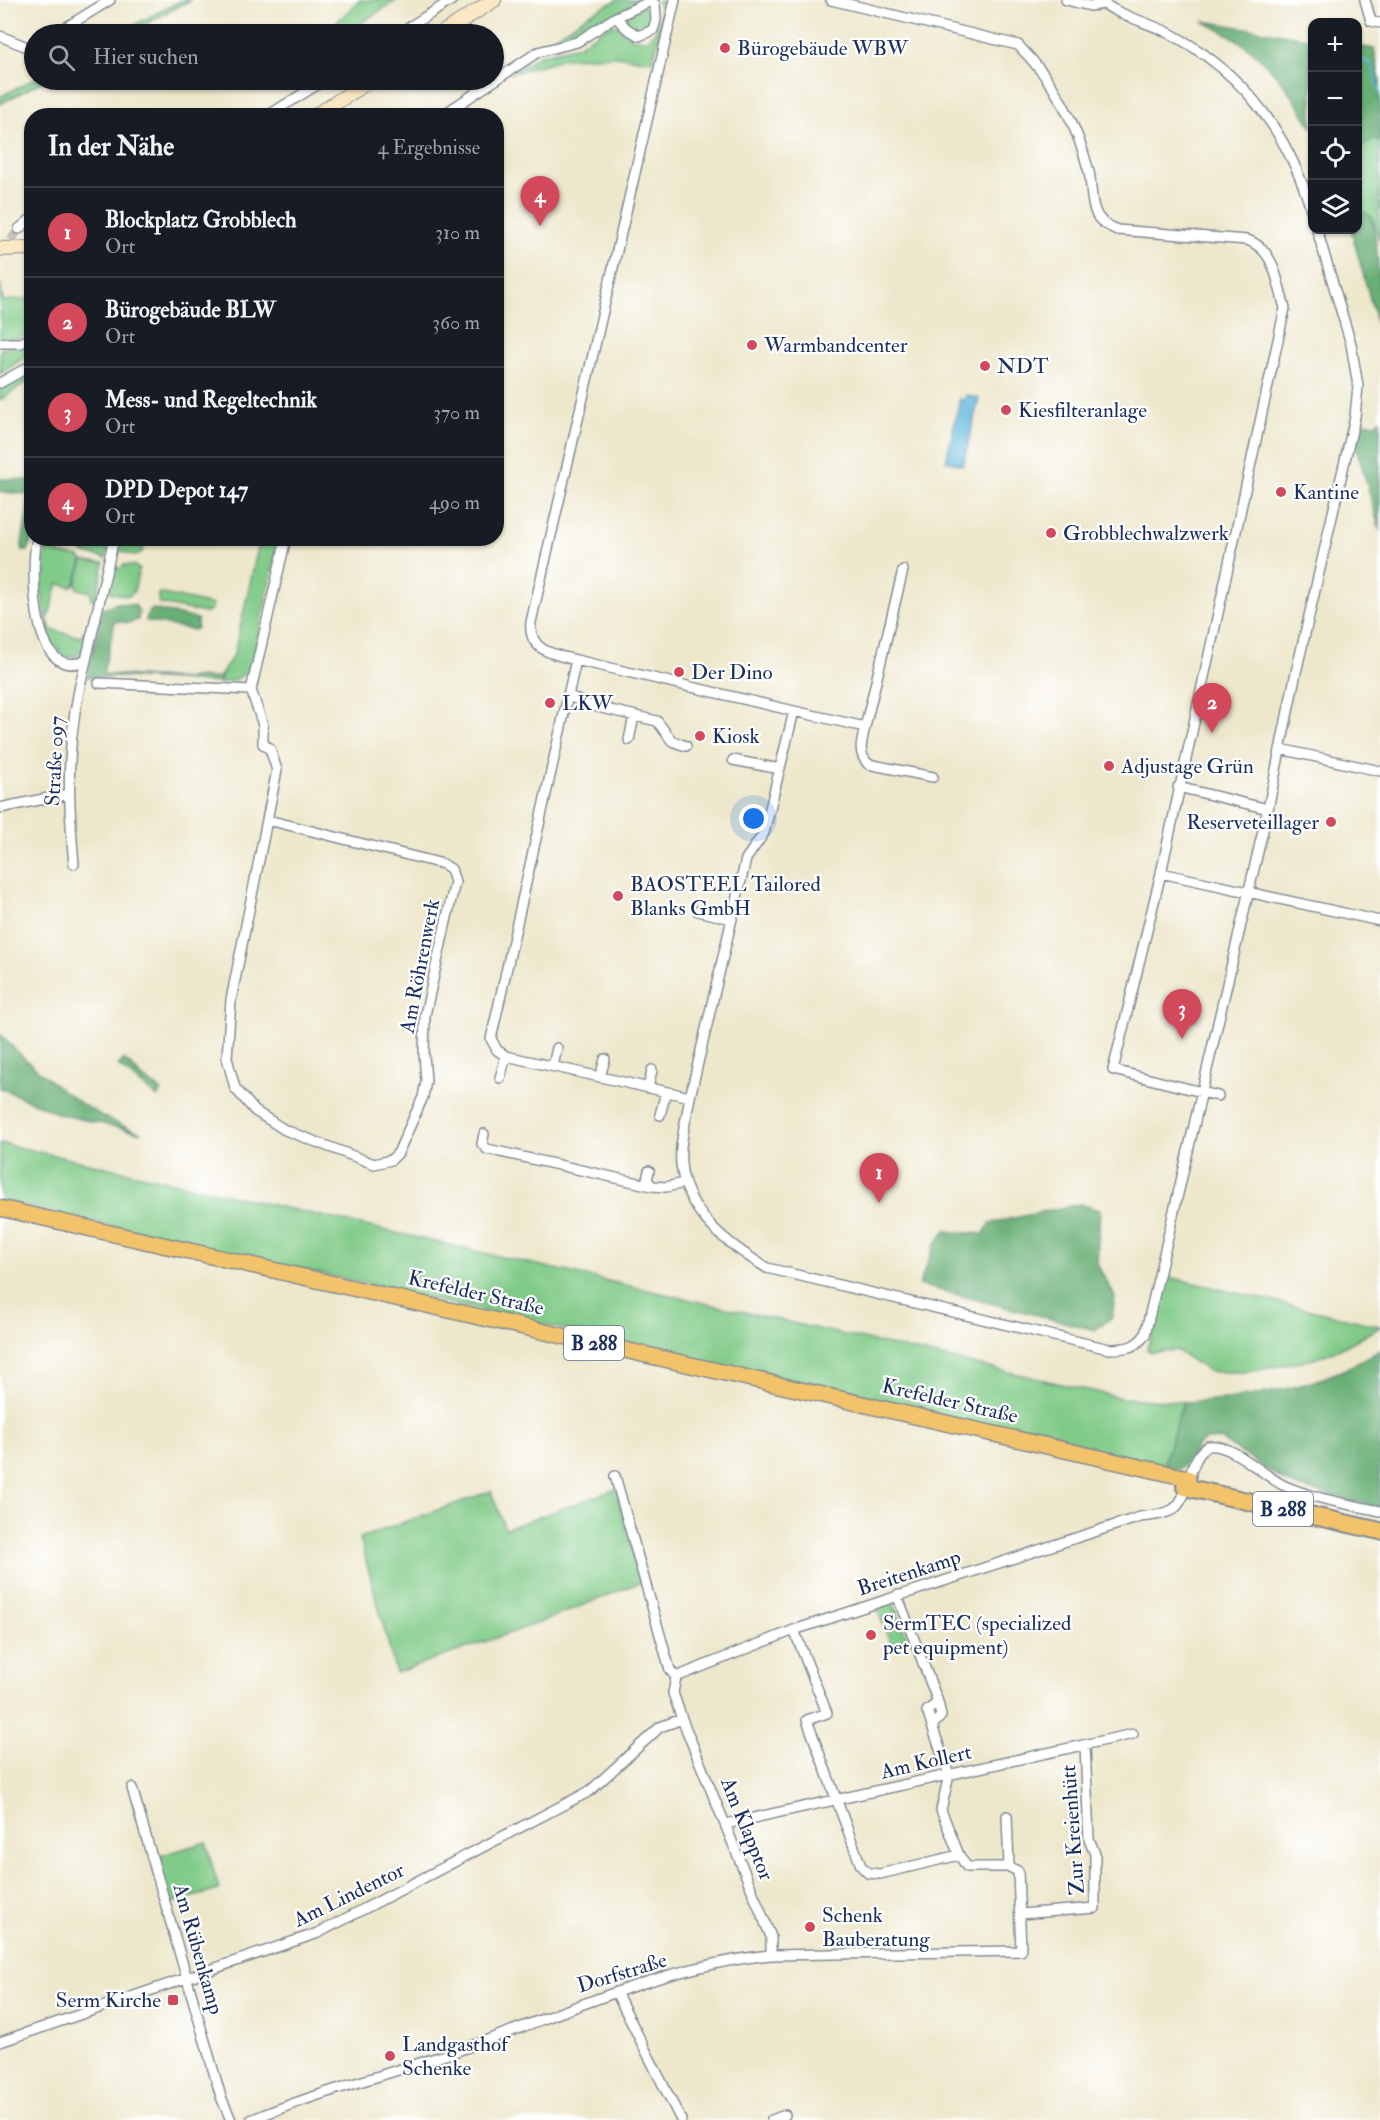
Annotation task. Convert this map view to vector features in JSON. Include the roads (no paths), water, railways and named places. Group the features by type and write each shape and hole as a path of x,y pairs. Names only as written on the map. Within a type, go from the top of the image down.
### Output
{"highway":[{"name":"Krefelder Straße","path":"1187,1482 1380,1521"},
{"name":"Krefelder Straße","path":"1187,1482 1380,1532"}],"main road":[{"path":"457,24 494,0"},
{"path":"327,108 355,90"},
{"path":"0,249 24,248"},
{"name":"Krefelder Straße","path":"0,1208 1187,1482"},
{"name":"Krefelder Straße","path":"0,1217 1187,1482"}],"street":[{"path":"71,24 110,0"},
{"path":"414,24 453,0"},
{"path":"675,0 530,633 534,644 546,651 576,660 865,727"},
{"path":"831,0 1018,45 1042,70 1065,105 1084,154 1096,214 1105,224 1117,230 1247,240 1257,243 1269,254 1285,308 1178,787 1161,873 1113,1070 1218,1096"},
{"path":"1066,0 1090,6 1102,2 1191,45 1231,75 1251,95 1282,138 1293,160 1308,202"},
{"path":"1365,0 1376,22"},
{"path":"504,74 538,52 577,42 616,17 645,2 651,1 655,4 656,20 653,30 639,36 626,28 616,17"},
{"path":"0,36 24,47"},
{"path":"280,108 309,90"},
{"path":"453,108 480,90"},
{"path":"19,229 24,225"},
{"path":"794,711 765,833 746,859 690,1097 681,1148 684,1182 693,1205 711,1227 737,1250 767,1268 1098,1346 1125,1349 1138,1344 1145,1335 1249,892 1338,484 1355,417 1358,386 1351,344 1318,234"},
{"path":"0,343 24,341"},
{"path":"0,382 24,369"},
{"path":"36,546 33,577 44,641 49,653 60,663 78,664 86,660"},
{"name":"Straße 097","path":"74,864 68,794 71,729 112,546"},
{"path":"99,683 251,690 284,546"},
{"path":"903,570 860,749 862,758 868,764 933,777"},
{"path":"576,660 491,1039 498,1050 506,1056 690,1097"},
{"name":"Am Röhrenwerk","path":"251,690 263,725 263,744 270,749 277,770 231,1000 227,1058 235,1088 255,1111 285,1130 361,1160 384,1163 398,1153 423,1097 426,1080 425,1015 455,882 452,869 444,864 268,820"},
{"path":"568,695 585,704 657,721 672,741 686,746"},
{"path":"629,740 634,716"},
{"path":"1280,749 1380,771"},
{"path":"733,760 780,769"},
{"path":"1178,787 1268,809"},
{"path":"0,808 68,794"},
{"path":"1161,873 1379,920"},
{"path":"698,911 732,919"},
{"path":"554,1066 557,1048"},
{"path":"500,1078 506,1056"},
{"path":"600,1077 604,1059"},
{"path":"648,1088 652,1070"},
{"path":"660,1115 666,1092"},
{"path":"484,1134 482,1144 487,1149 652,1186 666,1187 684,1182"},
{"path":"649,1171 647,1179 652,1186"},
{"name":"Breitenkamp","path":"676,1677 794,1630 897,1595 1140,1517 1169,1512 1177,1507 1202,1449 1208,1446 1221,1446 1285,1486 1318,1497 1380,1511"},
{"path":"615,1476 670,1670 676,1677 673,1693 682,1719"},
{"path":"897,1595 938,1702 927,1711 949,1775 948,1791 941,1810 963,1863 972,1869 1009,1867 1018,1871 1020,1914"},
{"path":"794,1630 827,1713 807,1720 861,1866 868,1873 880,1874 959,1856"},
{"name":"Am Klapptor","path":"682,1719 771,1937 771,1955"},
{"name":"Am Lindentor","path":"0,2042 318,1933 590,1791 660,1727 682,1719"},
{"name":"Am Kollert","path":"726,1824 1133,1734"},
{"name":"Zur Kreienhütt","path":"1020,1914 1095,1908 1095,1854 1089,1839 1085,1745"},
{"name":"Am Rübenkamp","path":"132,1788 221,2097 231,2120"},
{"path":"1007,1816 1009,1867"},
{"name":"Dorfstraße","path":"251,2120 299,2101 463,2049 616,1992 735,1958 771,1955 1021,1951 1020,1914"},
{"path":"616,1992 681,2120"},
{"path":"772,2120 785,2115"}],"water":[{"path":"966,395 979,398 963,465 946,461 960,399 965,400"}],"waterway":[{"path":"1363,60 1372,64 1380,92"}],"tunnel":[{"path":"3,251 19,229"}],"place":[{"name":"Bürogebäude WBW","path":"725,48"},
{"name":"DPD Depot 147","path":"540,226"},
{"name":"Warmbandcenter","path":"752,345"},
{"name":"NDT","path":"985,366"},
{"name":"Kiesfilteranlage","path":"1006,410"},
{"name":"Kantine","path":"1281,492"},
{"name":"Grobblechwalzwerk","path":"1051,533"},
{"name":"Der Dino","path":"679,672"},
{"name":"LKW","path":"550,703"},
{"name":"Bürogebäude BLW","path":"1212,733"},
{"name":"Kiosk","path":"700,736"},
{"name":"Adjustage Grün","path":"1109,766"},
{"name":"Reserveteillager","path":"1331,822"},
{"name":"BAOSTEEL Tailored Blanks GmbH","path":"618,896"},
{"name":"Mess- und Regeltechnik","path":"1182,1039"},
{"name":"Blockplatz Grobblech","path":"879,1203"},
{"name":"SermTEC (specialized pet equipment)","path":"871,1635"},
{"name":"Schenk Bauberatung","path":"810,1927"},
{"name":"Serm Kirche","path":"173,2000"},
{"name":"Landgasthof Schenke","path":"390,2056"}]}
